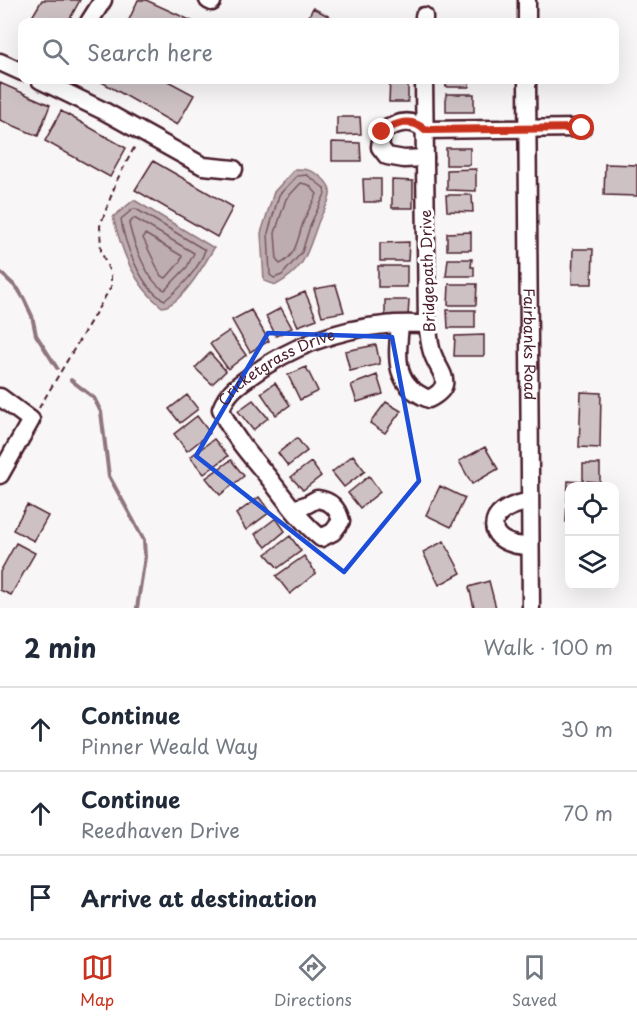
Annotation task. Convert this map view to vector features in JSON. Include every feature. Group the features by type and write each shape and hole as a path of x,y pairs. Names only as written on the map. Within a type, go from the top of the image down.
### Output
{"street":[{"path":"92,18 103,0"},
{"path":"526,18 527,0"},
{"path":"0,62 18,70"},
{"path":"54,84 203,166 234,169"},
{"name":"Bridgepath Drive","path":"400,324 398,363 403,381 416,394 429,399 440,393 445,384 443,371 432,354 427,324 424,84"},
{"name":"Fairbanks Road","path":"527,84 531,608"},
{"path":"425,158 387,156 380,147 382,132 395,124 412,122 425,130 582,128"},
{"name":"Cricketgrass Drive","path":"293,509 227,425 221,409 226,396 267,364 301,346 343,333 385,325 427,324"},
{"path":"0,397 31,420 0,475"},
{"path":"529,502 508,506 495,522 495,530 504,541 518,546 530,546"}],"path":[{"path":"31,420 73,354 111,287 111,275 101,251 100,226 117,180 142,133"}],"highlighted area":[{"path":"268,333 392,337 419,481 344,572 196,456"}],"water":[{"path":"295,169 309,170 318,175 327,183 330,195 299,267 276,285 264,281 261,233 274,192"},
{"path":"134,200 214,248 184,292 169,305 162,307 143,288 120,242 113,217"}],"building":[{"path":"42,0 80,0 70,18 31,18"},
{"path":"138,0 146,0 185,18 130,18"},
{"path":"313,8 332,18 308,18"},
{"path":"0,83 50,105 38,136 0,120"},
{"path":"105,84 173,84 194,95 177,125"},
{"path":"390,84 408,84 408,102 389,102"},
{"path":"446,84 469,84 469,87 446,87"},
{"path":"446,94 474,94 474,112 446,112"},
{"path":"61,111 126,148 110,177 45,141"},
{"path":"337,117 360,117 361,134 337,135"},
{"path":"332,142 360,143 361,161 332,161"},
{"path":"446,148 470,148 470,165 446,165"},
{"path":"153,161 233,207 217,237 135,190"},
{"path":"605,164 637,165 637,196 604,195"},
{"path":"476,169 476,191 447,190 447,170"},
{"path":"363,179 381,179 381,202 364,202"},
{"path":"392,180 413,181 413,208 392,208"},
{"path":"446,195 472,195 473,212 447,211"},
{"path":"471,232 471,250 447,250 447,233"},
{"path":"409,242 408,261 380,261 380,243"},
{"path":"573,249 593,249 592,284 572,284"},
{"path":"448,259 472,259 471,267 474,267 474,276 446,276"},
{"path":"378,266 407,266 407,287 378,287"},
{"path":"449,284 477,284 476,305 448,305"},
{"path":"336,285 344,312 322,316 314,289"},
{"path":"305,292 317,319 298,326 286,300"},
{"path":"385,300 409,300 408,317 385,317"},
{"path":"281,308 292,328 276,336 266,316"},
{"path":"251,310 269,341 250,352 232,320"},
{"path":"447,310 475,310 475,328 448,328"},
{"path":"229,331 246,355 228,369 210,344"},
{"path":"484,335 484,356 454,356 455,336"},
{"path":"376,345 380,364 350,371 345,351"},
{"path":"210,353 226,371 212,384 195,368"},
{"path":"306,367 318,391 300,400 288,375"},
{"path":"377,375 383,394 357,402 351,385"},
{"path":"275,383 290,405 276,415 261,393"},
{"path":"581,392 601,393 600,448 579,447"},
{"path":"187,395 198,409 180,423 169,409"},
{"path":"253,400 268,418 253,430 238,411"},
{"path":"386,402 401,411 385,433 370,423"},
{"path":"197,416 210,433 187,451 174,434"},
{"path":"297,438 307,451 288,466 278,453"},
{"path":"214,439 228,456 204,474 190,457"},
{"path":"485,447 498,469 472,484 459,461"},
{"path":"353,455 365,471 344,487 332,472"},
{"path":"231,460 244,476 220,495 206,478"},
{"path":"311,462 321,476 303,490 291,477"},
{"path":"583,464 600,464 600,482 583,482"},
{"path":"369,476 380,492 360,508 348,493"},
{"path":"440,486 465,498 451,527 426,515"},
{"path":"259,497 270,512 246,530 236,514"},
{"path":"27,505 48,516 34,541 13,530"},
{"path":"276,518 285,531 266,547 255,534"},
{"path":"290,536 301,551 278,568 266,554"},
{"path":"444,541 461,573 439,585 423,552"},
{"path":"16,543 35,553 11,595 0,590 0,572"},
{"path":"304,556 316,573 290,594 276,576"},
{"path":"489,581 496,608 474,608 469,587"}],"waterway":[{"path":"0,272 18,289 24,299 32,316 36,335 57,368"},
{"path":"71,380 94,398 101,412 109,476 144,540 145,557 137,608"}],"route":[{"path":"382,132 395,124 412,122 425,130 582,128"}]}
